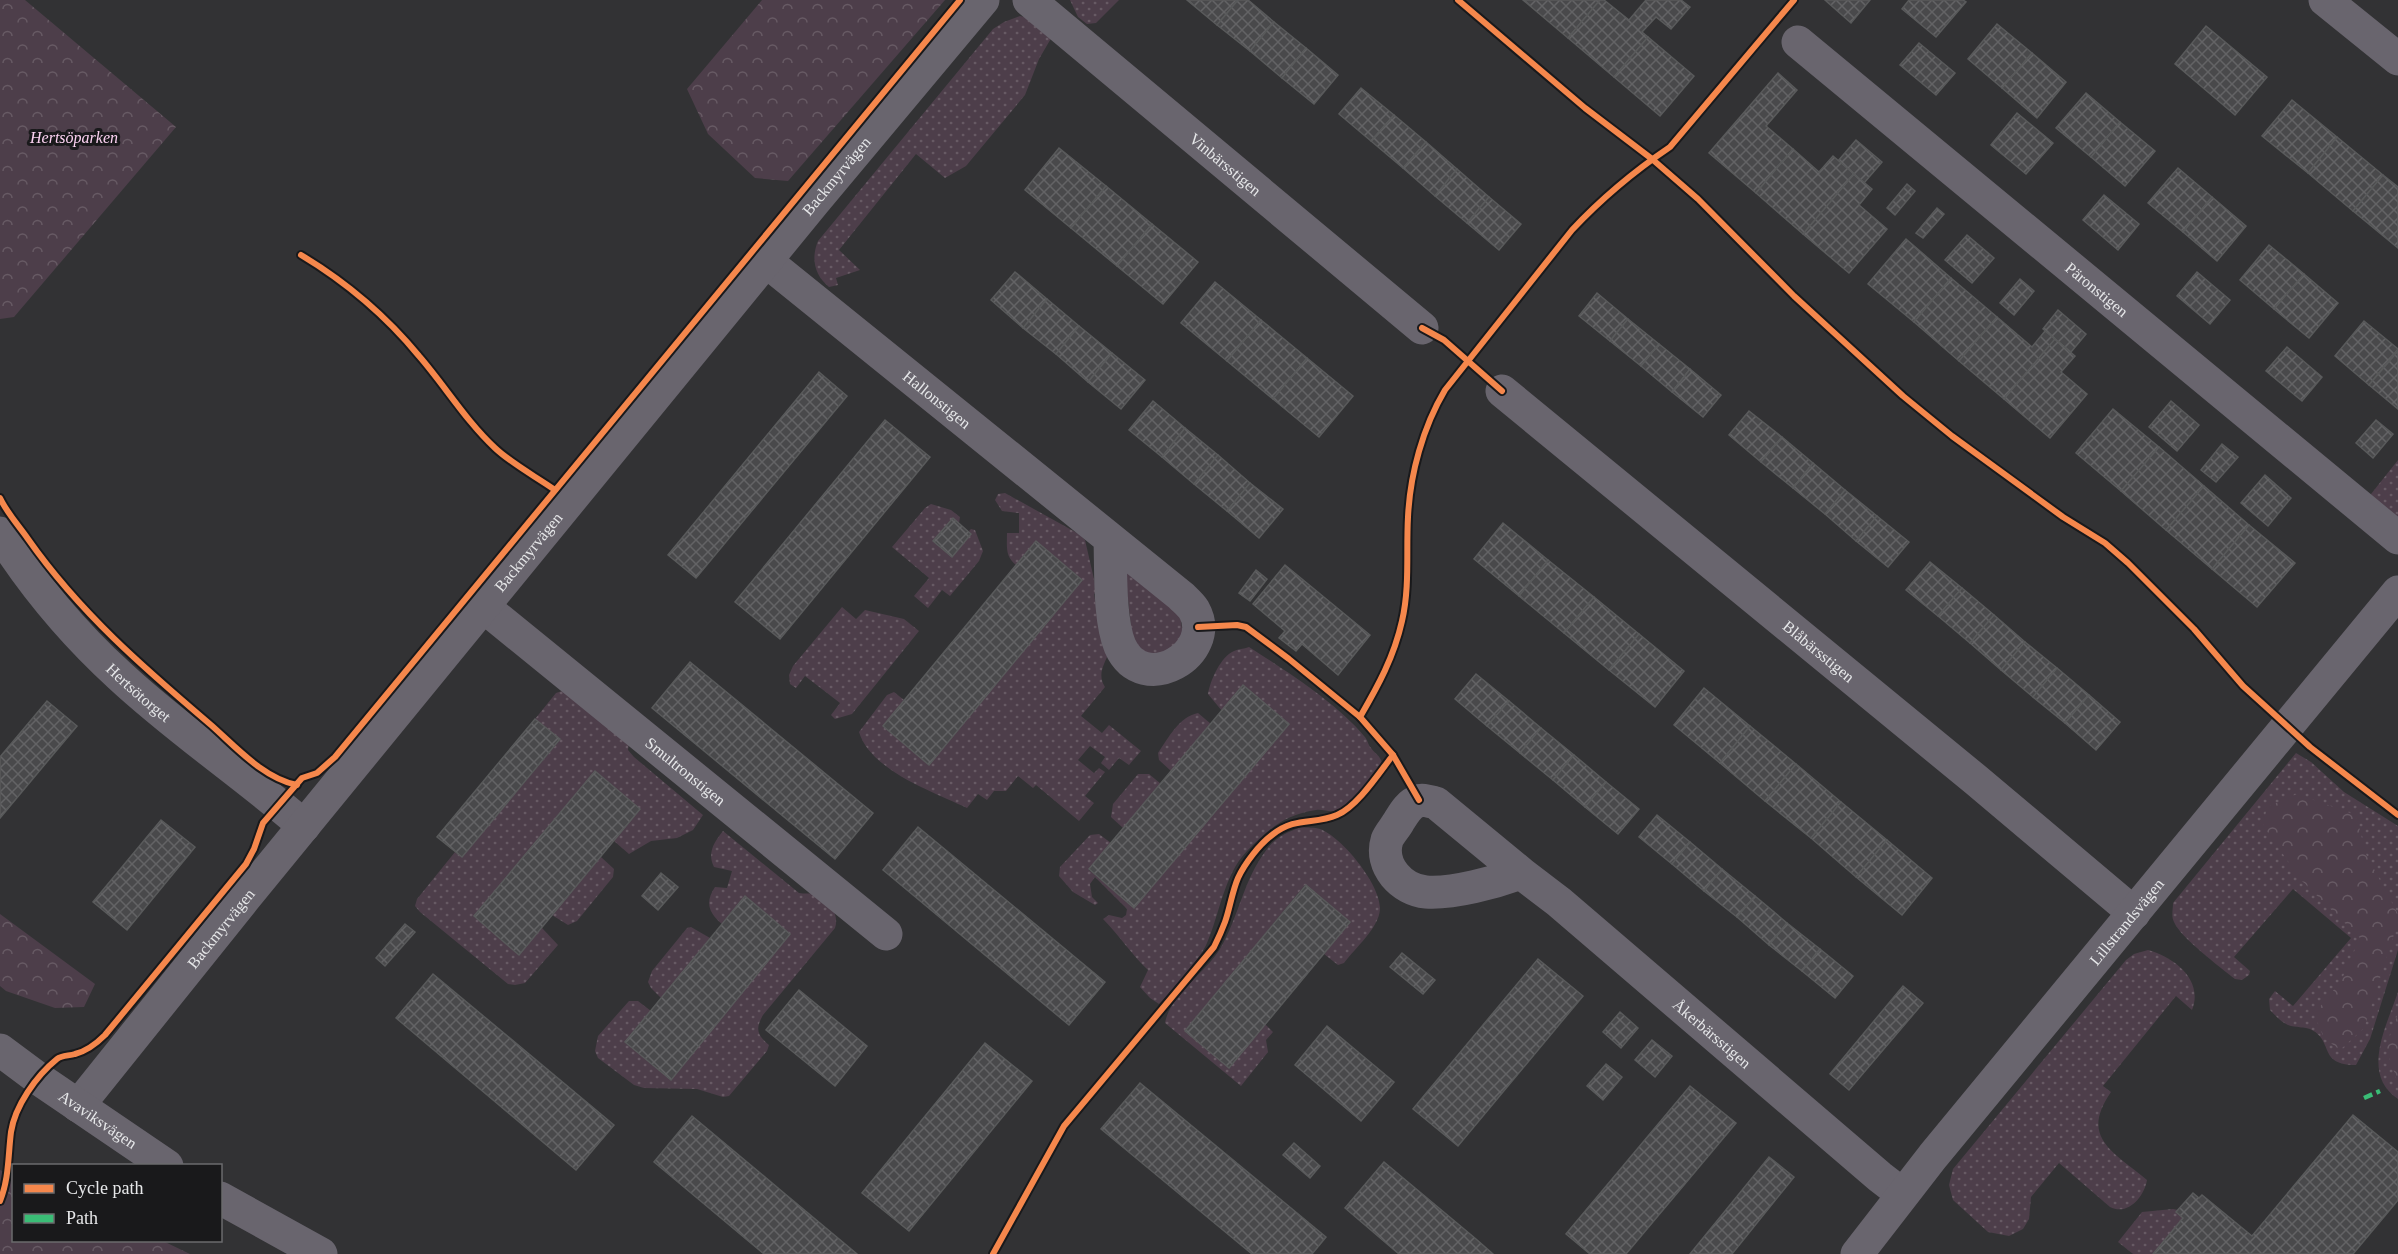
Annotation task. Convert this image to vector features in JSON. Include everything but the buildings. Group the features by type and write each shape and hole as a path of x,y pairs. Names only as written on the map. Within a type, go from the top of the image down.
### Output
{"street":[{"name":"Backmyrvägen","path":"78,1106 304,826 982,0"},
{"name":"Vinbärsstigen","path":"1029,0 1422,328"},
{"path":"2325,0 2398,59"},
{"name":"Päronstigen","path":"1798,42 2398,538"},
{"name":"Hallonstigen","path":"766,261 1110,540"},
{"name":"Blåbärsstigen","path":"1502,391 1976,780 2134,913"},
{"name":"Hertsötorget","path":"0,533 23,569 71,627 120,676 304,826"},
{"name":"Lillstrandsvägen","path":"1857,1254 1902,1194 2398,592"},
{"name":"Smultronstigen","path":"484,607 886,934"},
{"name":"Åkerbärsstigen","path":"1521,873 1558,902 1880,1178 1902,1194"},
{"name":"Avaviksvägen","path":"0,1050 163,1164"},
{"path":"222,1199 321,1254"}],"green space":[{"name":"Hertsöparken","path":"0,0 25,0 176,127 14,317 0,319"},
{"path":"762,0 945,0 788,181 755,178 708,134 687,89"},
{"path":"1070,0 1119,0 1096,23 1087,24 1078,17"},
{"path":"1020,16 1032,19 1053,35 1039,59 1025,95 966,166 945,178 916,154 839,250 860,270 836,278 838,285 829,287 820,277 815,266 818,241 993,29"},
{"path":"2398,460 2398,545 2352,518"},
{"path":"1005,493 1079,534 1085,540 1097,592 1094,594 1102,638 1109,653 1101,674 1105,687 1081,716 1102,733 1109,725 1141,751 1129,765 1119,758 1109,770 1101,763 1105,757 1090,746 1078,760 1094,773 1099,768 1105,772 1085,796 1094,803 1079,821 1036,785 1033,788 1018,776 1006,791 994,791 987,800 978,794 967,808 905,779 890,769 876,758 866,746 859,732 887,695 894,692 904,700 883,726 929,764 1082,580 1036,541 1016,565 1012,562 1007,551 1007,533 1019,533 1019,513 1002,511 995,500 998,494"},
{"path":"931,504 951,510 960,517 959,523 953,518 952,556 971,534 969,531 971,529 975,530 983,551 979,561 950,596 942,590 928,608 914,596 929,578 892,547"},
{"path":"1125,571 1180,614 1183,636 1176,649 1155,657 1133,646"},
{"path":"842,607 856,619 865,610 904,619 919,631 852,714 835,719 831,715 840,703 805,676 796,688 790,684 789,675 793,666"},
{"path":"1249,647 1310,688 1340,712 1365,738 1382,763 1361,791 1341,809 1305,812 1286,819 1247,851 1233,871 1204,949 1186,974 1159,1004 1140,987 1148,970 1103,919 1109,915 1122,918 1126,915 1127,909 1095,877 1090,884 1092,897 1098,903 1095,905 1073,892 1059,876 1060,867 1090,835 1099,834 1111,843 1089,870 1134,907 1289,724 1243,686 1222,711 1208,694 1211,682 1225,658 1234,651"},
{"path":"562,691 629,742 628,750 634,757 703,815 693,830 677,838 651,841 629,854 614,841 640,809 595,772 474,916 519,954 542,928 558,945 525,983 508,984 415,906 417,899 455,852 462,857 560,740 535,719 556,693"},
{"path":"1198,713 1211,724 1171,771 1159,760 1158,753 1180,723"},
{"path":"2296,753 2311,762 2344,792 2398,826 2398,950 2370,1039 2356,1065 2336,1061 2331,1057 2319,1035 2309,1029 2285,1024 2270,1010 2269,999 2275,991 2293,1006 2351,938 2293,889 2234,957 2250,971 2249,975 2242,980 2235,979 2192,944 2178,928 2173,917 2173,903"},
{"path":"1138,774 1149,774 1161,784 1123,828 1111,817 1113,804"},
{"path":"2297,794 2356,815 2366,854 2398,914 2398,922 2364,1028 2340,1050 2324,1038 2314,1014 2341,981 2360,938 2302,881 2263,826 2267,807"},
{"path":"1301,827 1320,829 1329,834 1359,863 1379,899 1379,916 1366,938 1344,963 1338,965 1324,954 1350,922 1305,885 1185,1031 1229,1067 1265,1024 1273,1032 1266,1040 1268,1052 1241,1086 1165,1023 1168,1013 1181,993 1220,949 1252,873 1267,849 1278,838"},
{"path":"723,831 799,893 814,894 824,900 832,908 836,917 835,928 763,1015 758,1032 769,1045 767,1051 729,1096 723,1097 697,1089 644,1088 634,1085 598,1058 595,1051 598,1036 629,1001 638,1001 651,1011 625,1042 671,1079 790,934 745,896 722,924 711,911 709,902 712,892 715,887 727,888 732,871 714,867 712,862 712,848"},
{"path":"601,857 614,869 613,877 577,921 568,925 552,915"},
{"path":"0,914 95,984 84,1007 55,1008 6,991 0,986"},
{"path":"691,927 710,938 661,998 648,982 652,971 687,928"},
{"path":"2148,950 2168,958 2184,971 2194,989 2195,999 2192,1010 2176,996 2103,1086 2111,1092 2098,1121 2100,1133 2113,1152 2147,1180 2142,1193 2129,1207 2117,1209 2110,1207 2059,1163 2031,1197 2029,1219 2023,1229 2009,1236 1988,1232 1953,1200 1949,1185 1953,1169 2126,960 2134,954"},
{"path":"2398,992 2398,1099 2387,1089 2380,1076 2378,1063 2383,1034"},
{"path":"2398,1013 2398,1084 2386,1047"},
{"path":"0,1170 12,1175 12,1242 165,1242 190,1254 0,1254"},
{"path":"2178,1210 2183,1218 2153,1254 2133,1254 2118,1242 2142,1212"}],"marked path":[{"path":"2364,1098 2380,1091"}],"cycle path":[{"path":"0,1201 7,1176 13,1122 34,1083 57,1059 83,1051 105,1035 246,864 263,823 302,778 317,773 335,757 960,0"},
{"path":"1458,0 1585,108 1652,159 1698,199 1794,296 1903,396 1952,436 2063,517 2105,543 2194,629 2243,686 2310,747 2398,815"},
{"path":"1360,717 1385,671 1399,634 1406,595 1409,501 1415,468 1430,419 1445,390 1572,230 1619,186 1670,147 1794,0"},
{"path":"301,255 349,288 379,314 419,356 484,438 509,459 555,490"},
{"path":"1422,328 1444,340 1502,391"},
{"path":"0,498 48,566 114,638 251,761 273,776 297,785"},
{"path":"1198,627 1237,625 1246,627 1289,659 1360,717 1393,755 1419,800"},
{"path":"993,1254 1064,1126 1214,947 1244,866 1267,839 1281,829 1297,823 1329,818 1345,811 1367,789 1393,755"}]}
